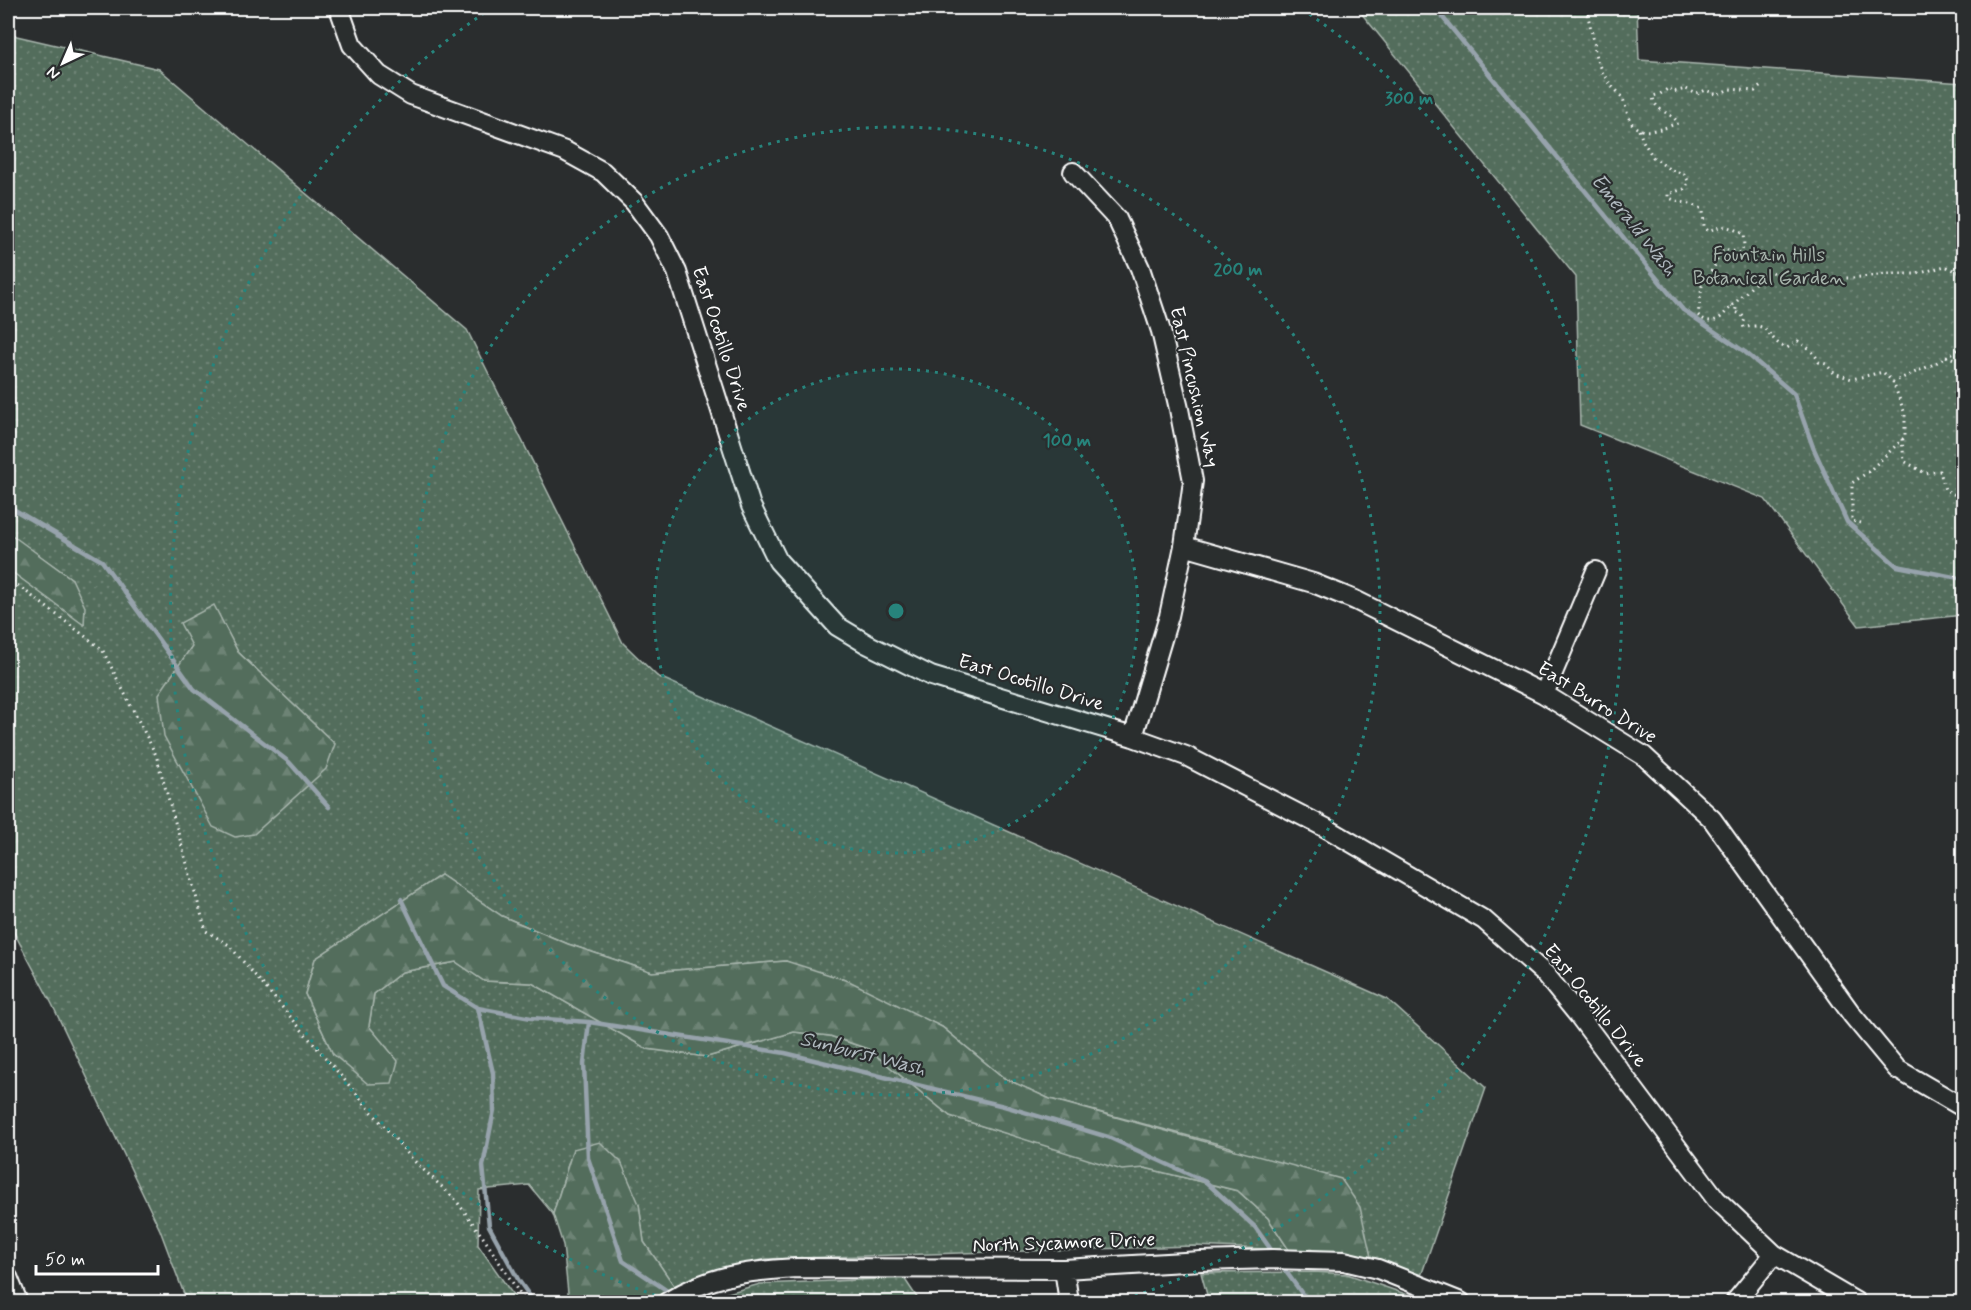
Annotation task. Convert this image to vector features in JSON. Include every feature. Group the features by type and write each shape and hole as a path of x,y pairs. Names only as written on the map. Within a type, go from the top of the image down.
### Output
{"street":[{"name":"East Ocotillo Drive","path":"339,8 352,45 380,75 411,94 565,151 603,172 634,202 659,236 677,272 751,506 778,561 837,626 867,644 931,676 1133,737 1185,756 1328,829 1484,920 1545,974 1716,1199 1774,1254 1856,1302"},
{"name":"East Pincushion Way","path":"1073,172 1117,219 1140,268 1161,331 1193,481 1184,546 1169,616 1133,737"},
{"name":"East Burro Drive","path":"1184,546 1313,583 1345,596 1544,694 1644,756 1712,819 1853,1016 1898,1069 1964,1108"},
{"path":"1544,694 1596,571"},
{"path":"1735,1302 1774,1254"},
{"name":"North Sycamore Drive","path":"667,1302 685,1291 717,1278 756,1270 797,1268 1064,1269 1272,1259 1344,1261 1378,1269 1461,1302"},
{"path":"1064,1269 1069,1302"},
{"path":"8,1277 18,1302"}],"path":[{"path":"1586,8 1591,24 1594,51 1603,72 1624,100 1624,108 1639,130 1643,141 1658,162 1687,177 1689,182 1684,189 1674,191 1668,194 1668,197 1699,206 1705,215 1704,226 1708,231 1728,226 1743,234 1744,245 1741,253 1724,249 1717,256 1717,262 1702,286 1698,315 1709,321 1715,321 1767,270 1782,282 1798,281 1802,278 1917,274 1945,266 1958,272 1964,267"},
{"path":"1639,130 1661,129 1678,123 1675,118 1659,110 1653,101 1653,96 1669,88 1673,92 1686,89 1697,94 1706,90 1717,94 1729,89 1755,91 1761,86"},
{"path":"1731,305 1736,308 1735,312 1741,314 1745,319 1744,328 1760,326 1766,329 1774,342 1787,348 1798,340 1815,353 1818,362 1826,364 1834,373 1852,379 1883,372 1893,382 1903,404 1905,437 1868,472 1852,483 1852,521 1861,523"},
{"path":"1893,382 1929,367 1964,346"},
{"path":"1946,356 1964,360"},
{"path":"1902,439 1904,462 1925,473 1940,471 1945,490 1964,499"},
{"path":"8,578 102,649 156,755 206,932 230,945 413,1160 455,1199 525,1302"}],"green space":[{"name":"Fountain Hills Botanical Garden","path":"1357,8 1637,8 1639,60 1963,83 1963,615 1859,626 1765,499 1580,425 1576,277"},
{"path":"8,34 159,69 467,330 623,643 657,676 1387,999 1486,1088 1421,1276 1371,1257 1365,1233 1230,1147 1050,1099 1004,1078 942,1027 786,961 652,972 568,944 502,916 441,875 315,959 305,994 333,1054 369,1026 374,994 402,972 456,962 484,981 532,983 647,1049 707,1057 794,1032 830,1036 868,1049 950,1116 1122,1169 1145,1168 1238,1191 1268,1218 1289,1250 1193,1246 766,1259 721,1270 675,1287 644,1242 639,1204 573,1149 553,1214 529,1185 479,1190 478,1245 518,1302 187,1302 160,1230 52,1004 8,921 8,569 84,624 72,579 8,533","holes":["214,606 238,652 335,744 160,694 192,646"]},
{"path":"9,533 72,579 85,607 84,625 8,569"},
{"path":"214,605 238,652 335,744 326,769 254,834 235,837 213,827 164,736 159,694 192,646 180,623"},
{"path":"441,875 502,916 568,944 652,972 786,961 849,981 942,1027 1004,1078 1050,1099 1341,1179 1360,1207 1371,1257 1335,1251 1289,1250 1268,1218 1238,1191 1145,1168 1122,1170 950,1116 868,1049 830,1036 794,1032 707,1057 647,1049 532,983 484,981 456,962 402,972 374,994 369,1026 398,1061 392,1083 368,1084 333,1054 305,994 315,959"},
{"path":"600,1142 621,1162 639,1204 644,1242 675,1287 653,1302 569,1302 563,1245 553,1214 573,1149"},
{"path":"1201,1273 1347,1274 1429,1302 1373,1302 1367,1299 1329,1298 1321,1302 1209,1302"},
{"path":"904,1278 920,1302 696,1302 760,1284"}],"waterway":[{"name":"Emerald Wash","path":"1435,8 1683,310 1745,352 1794,394 1813,447 1847,522 1897,566 1964,579"},
{"path":"8,506 102,561 194,689 289,762 329,807"},
{"name":"Sunburst Wash","path":"401,899 443,986 478,1008 531,1018 589,1022 785,1053 1004,1106 1108,1137 1206,1182 1255,1227 1274,1254"},
{"path":"478,1008 493,1073 494,1110 483,1166 489,1226 519,1281 534,1302"},
{"path":"589,1022 584,1064 588,1158 623,1261 672,1294"},
{"name":"Sunburst Wash","path":"1282,1266 1308,1302"}]}
